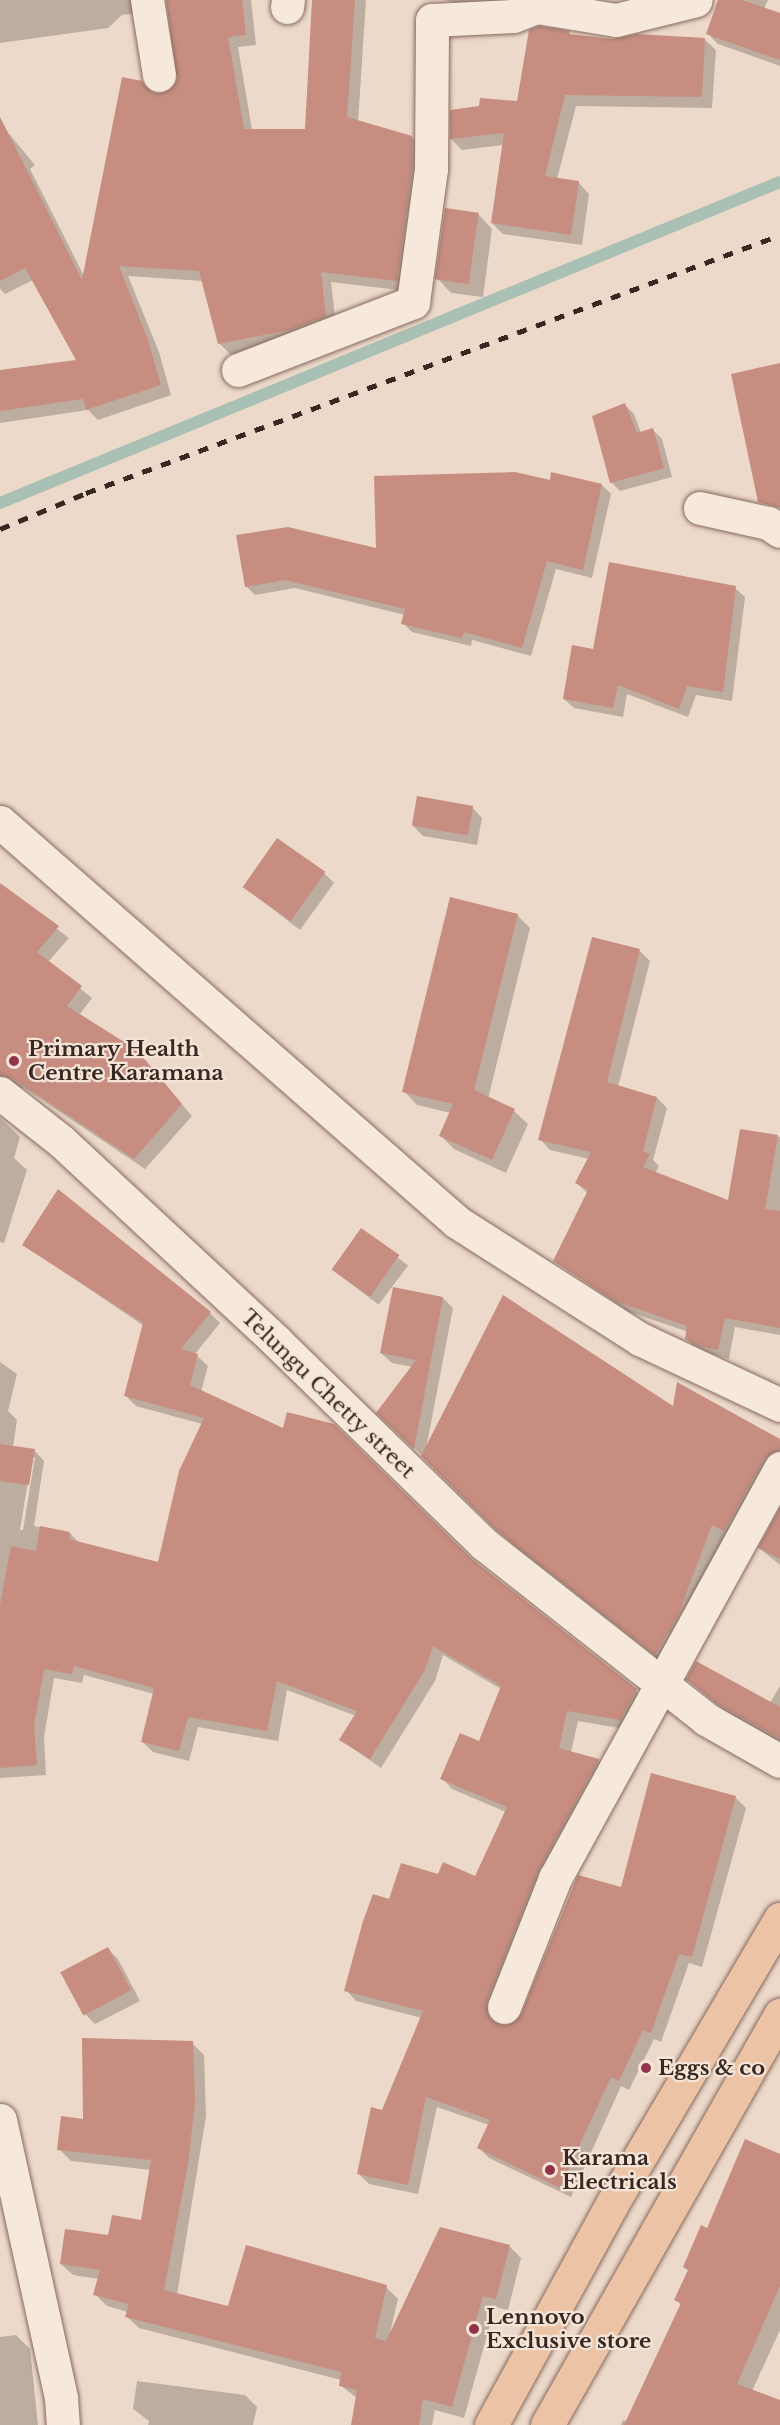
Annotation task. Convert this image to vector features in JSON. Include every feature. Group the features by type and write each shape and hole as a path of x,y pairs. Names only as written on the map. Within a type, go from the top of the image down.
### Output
{"main road":[{"path":"491,2425 612,2204 780,1919"},
{"path":"547,2425 780,2015"}],"street":[{"path":"147,0 159,75"},
{"path":"238,370 413,302 430,169 432,20 513,16 537,7 616,20 696,0"},
{"path":"700,508 768,523 780,531"},
{"path":"0,822 457,1222 640,1339 780,1405"},
{"name":"Telungu Chetty street","path":"0,1094 61,1141 242,1310 484,1544 706,1719 780,1761"},
{"path":"504,2007 555,1878 663,1686 780,1468"},
{"path":"0,2120 10,2207 61,2398 63,2425"}],"building":[{"path":"166,0 242,0 246,35 228,37 244,129 305,129 312,0 355,0 347,117 412,136 412,168 397,281 321,272 326,316 290,330 218,344 199,271 119,266 148,340 161,385 86,410 83,399 0,411 0,370 76,360 25,268 0,281 0,117 82,280 122,77 142,81 152,92 161,94 177,81"},
{"path":"718,0 742,0 780,13 780,60 706,34"},
{"path":"539,26 570,31 569,34 613,39 637,34 705,38 702,97 565,95 545,176 579,181 571,235 491,223 504,133 450,139 450,110 479,106 480,98 517,101 529,30"},
{"path":"445,208 479,213 469,284 435,279"},
{"path":"780,363 780,508 758,502 731,374"},
{"path":"625,403 637,433 653,428 664,468 610,483 592,416"},
{"path":"515,472 550,480 551,472 602,484 583,570 547,561 522,648 464,632 462,638 401,624 405,609 285,580 245,587 236,535 288,527 376,548 374,476"},
{"path":"609,562 736,586 723,692 687,686 679,709 618,685 613,708 563,699 572,645 593,649"},
{"path":"417,796 473,806 468,835 412,826"},
{"path":"277,838 325,872 291,921 243,887"},
{"path":"0,883 59,926 37,952 82,986 67,1006 137,1050 182,1104 134,1159 12,1078 0,1075"},
{"path":"450,897 518,914 474,1090 515,1109 492,1160 439,1136 453,1104 402,1092"},
{"path":"592,937 640,949 607,1082 657,1097 643,1151 650,1154 643,1167 728,1200 740,1129 778,1135 765,1209 780,1211 780,1328 725,1318 718,1350 699,1346 685,1339 687,1326 615,1301 553,1261 588,1190 575,1183 591,1152 538,1140"},
{"path":"58,1189 211,1312 181,1349 198,1354 190,1385 283,1428 287,1412 334,1424 472,1559 637,1689 620,1720 567,1711 559,1748 599,1759 538,1871 487,2000 490,2019 507,2025 521,2014 578,1875 621,1887 651,1773 736,1796 692,1957 679,1954 651,2033 643,2030 619,2081 611,2077 560,2188 477,2148 490,2120 426,2097 408,2185 357,2174 371,2107 382,2110 423,2011 344,1991 363,1921 373,1894 389,1899 401,1863 438,1874 443,1862 475,1876 507,1807 440,1779 460,1733 479,1741 501,1686 433,1646 425,1670 370,1759 339,1740 357,1711 277,1681 267,1731 188,1717 179,1751 141,1742 154,1688 74,1666 72,1674 44,1669 34,1726 37,1765 0,1768 0,1605 11,1546 36,1551 40,1526 70,1532 69,1539 158,1562 179,1471 204,1418 124,1396 143,1323 22,1245"},
{"path":"361,1228 400,1255 370,1297 332,1270"},
{"path":"393,1287 443,1297 414,1449 376,1413 416,1360 380,1353"},
{"path":"503,1295 673,1406 677,1382 780,1439 780,1449 764,1459 724,1531 712,1525 678,1615 655,1655 496,1530 421,1456"},
{"path":"0,1444 35,1449 29,1485 0,1481"},
{"path":"780,1507 780,1559 758,1548"},
{"path":"696,1661 780,1707 780,1739 716,1703 686,1679"},
{"path":"108,1947 131,1990 83,2016 60,1972"},
{"path":"82,2038 193,2041 195,2103 188,2164 164,2290 228,2306 246,2245 387,2285 375,2338 386,2341 440,2227 510,2245 496,2299 483,2296 452,2407 423,2399 419,2425 351,2425 357,2390 339,2386 341,2372 125,2317 129,2304 93,2295 100,2270 60,2264 65,2229 108,2235 112,2215 141,2220 151,2160 57,2150 61,2116 83,2119"},
{"path":"745,2139 780,2154 780,2286 737,2384 780,2400 780,2425 624,2425 681,2303 674,2300 688,2270 683,2267 701,2225 707,2228"}],"waterway":[{"path":"0,503 780,182"}],"railway":[{"path":"0,529 86,493 780,235"}],"place":[{"name":"Primary Health Centre Karamana","path":"14,1061"},
{"name":"Eggs & co","path":"646,2068"},
{"name":"Karama Electricals","path":"550,2170"},
{"name":"Lennovo Exclusive store","path":"474,2329"}]}
